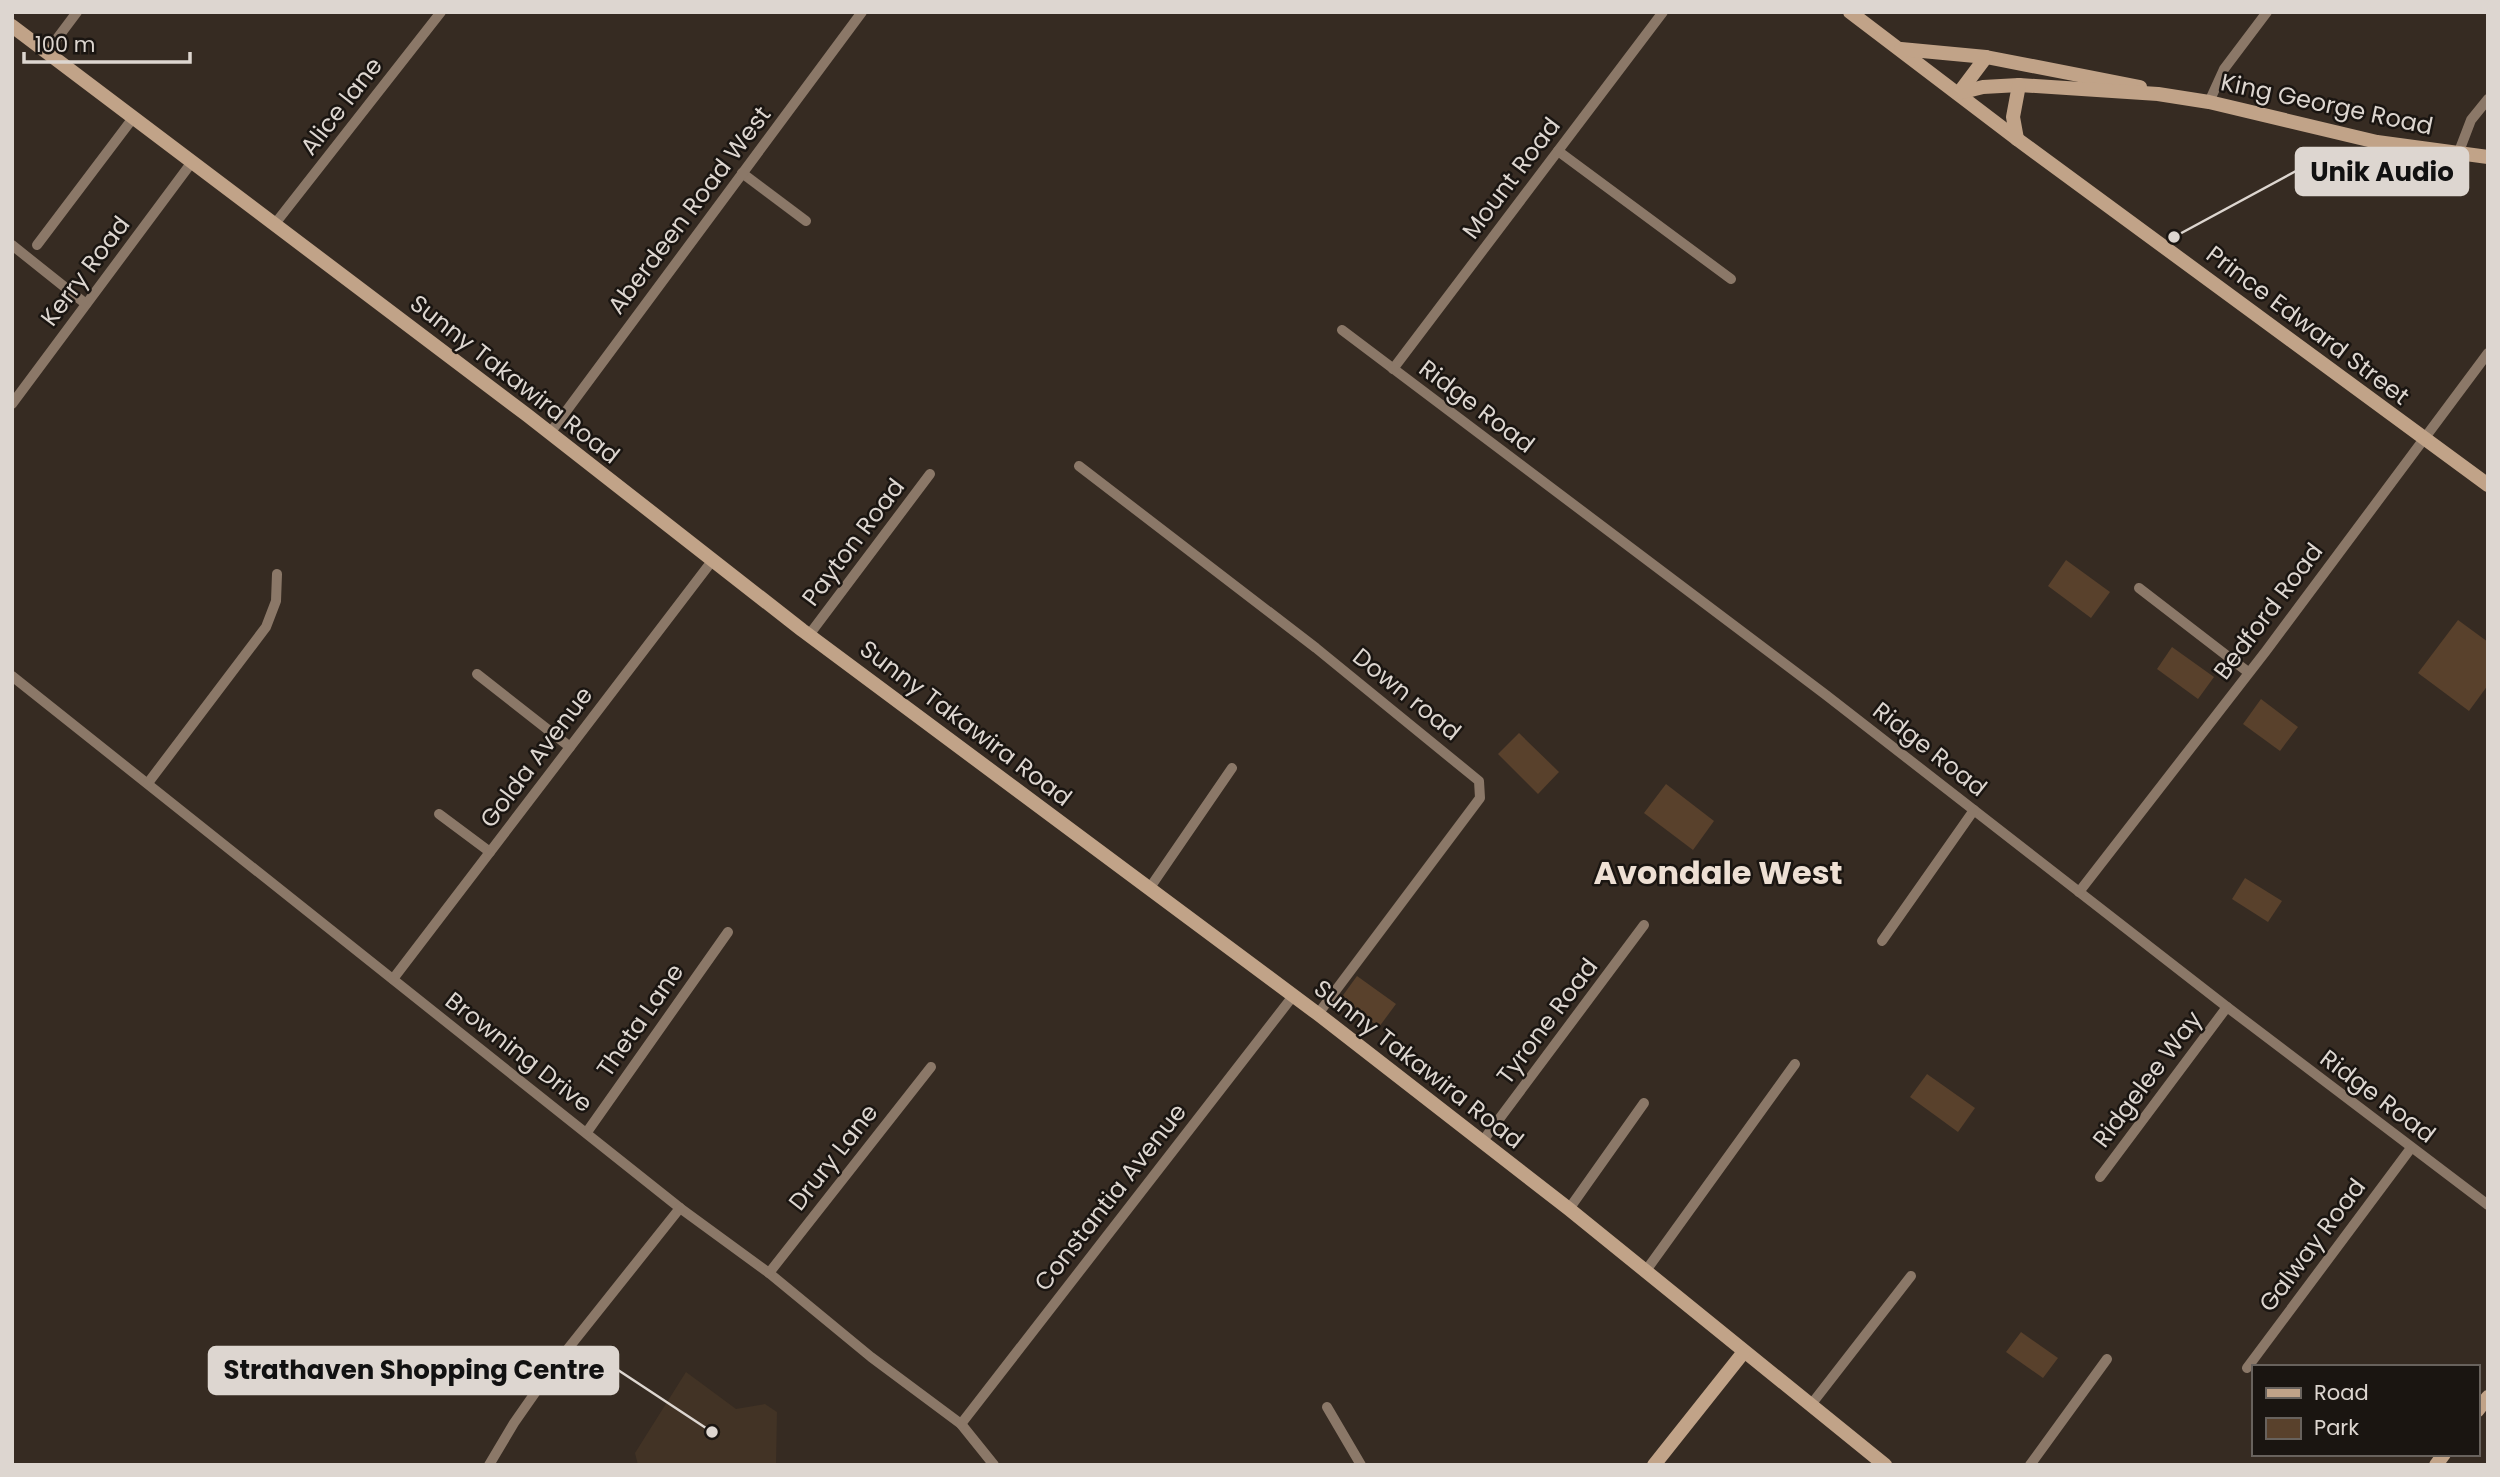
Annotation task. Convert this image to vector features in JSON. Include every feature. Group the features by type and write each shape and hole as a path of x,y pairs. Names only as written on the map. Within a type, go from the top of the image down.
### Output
{"main road":[{"path":"1850,12 1899,48"},
{"name":"Sunny Takawira Road","path":"12,26 550,433 809,635 1318,1014 1569,1209 1885,1465"},
{"name":"King George Road","path":"1899,48 1986,57 2142,87 2158,94"},
{"name":"Prince Edward Street","path":"1899,48 2017,139 2488,485"},
{"path":"1959,93 1986,57"},
{"path":"2017,139 2013,117 2019,85"},
{"name":"King George Road","path":"1959,93 1983,87 2019,85 2158,94 2209,102 2376,142 2488,157"},
{"path":"1654,1465 1744,1353"}],"street":[{"path":"47,52 77,12"},
{"name":"Alice lane","path":"274,225 441,12"},
{"name":"Aberdeen Road West","path":"550,433 862,12"},
{"name":"Mount Road","path":"1394,369 1663,12"},
{"path":"2209,102 2224,69 2267,12"},
{"path":"2458,154 2471,120 2488,99"},
{"path":"37,245 133,118"},
{"path":"1558,151 1731,279"},
{"name":"Kerry Road","path":"12,404 192,162"},
{"path":"741,173 806,221"},
{"path":"12,245 86,304"},
{"name":"Ridge Road","path":"1342,330 1975,810 2227,1007 2488,1205"},
{"name":"Bedford Road","path":"2079,892 2488,353"},
{"name":"Down road","path":"1079,466 1316,648 1479,781 1480,797 1318,1014"},
{"name":"Payton Road","path":"809,635 930,474"},
{"name":"Golda Avenue","path":"393,979 712,561"},
{"path":"148,783 266,626 276,601 277,574"},
{"path":"2139,588 2248,672"},
{"path":"477,674 570,747"},
{"name":"Browning Drive","path":"12,676 680,1208 769,1273 871,1357 961,1424 994,1465"},
{"path":"1149,889 1232,768"},
{"path":"1882,941 1975,810"},
{"path":"439,814 490,852"},
{"name":"Tyrone Road","path":"1482,1142 1644,925"},
{"name":"Theta Lane","path":"587,1132 728,932"},
{"name":"Constantia Avenue","path":"961,1424 1293,996"},
{"name":"Ridgelee Way","path":"2100,1177 2227,1007"},
{"path":"1645,1272 1795,1064"},
{"name":"Drury Lane","path":"769,1273 931,1067"},
{"path":"1569,1209 1644,1103"},
{"name":"Galway Road","path":"2247,1368 2411,1148"},
{"path":"489,1465 551,1370 680,1208"},
{"path":"1810,1406 1910,1276"},
{"path":"2030,1465 2107,1359"},
{"path":"1327,1407 1362,1465"}],"shaded area":[{"path":"686,1372 736,1409 765,1404 777,1412 776,1465 638,1465 635,1453"}],"green space":[{"path":"2066,560 2110,592 2091,618 2048,586"},
{"path":"2458,620 2488,642 2488,685 2469,711 2418,673"},
{"path":"2172,647 2214,677 2198,699 2157,669"},
{"path":"2261,699 2298,727 2280,751 2243,724"},
{"path":"1519,733 1559,772 1538,794 1498,754"},
{"path":"1666,784 1714,821 1693,850 1644,813"},
{"path":"2245,878 2282,901 2268,922 2232,899"},
{"path":"1357,976 1396,1004 1379,1027 1341,998"},
{"path":"1927,1074 1975,1108 1958,1132 1910,1097"},
{"path":"2021,1332 2058,1358 2043,1378 2006,1352"}],"place":[{"name":"Unik Audio","path":"2174,237"},
{"name":"Strathaven Shopping Centre","path":"712,1432"}],"district":[{"name":"Avondale West","path":"1718,872"}]}
